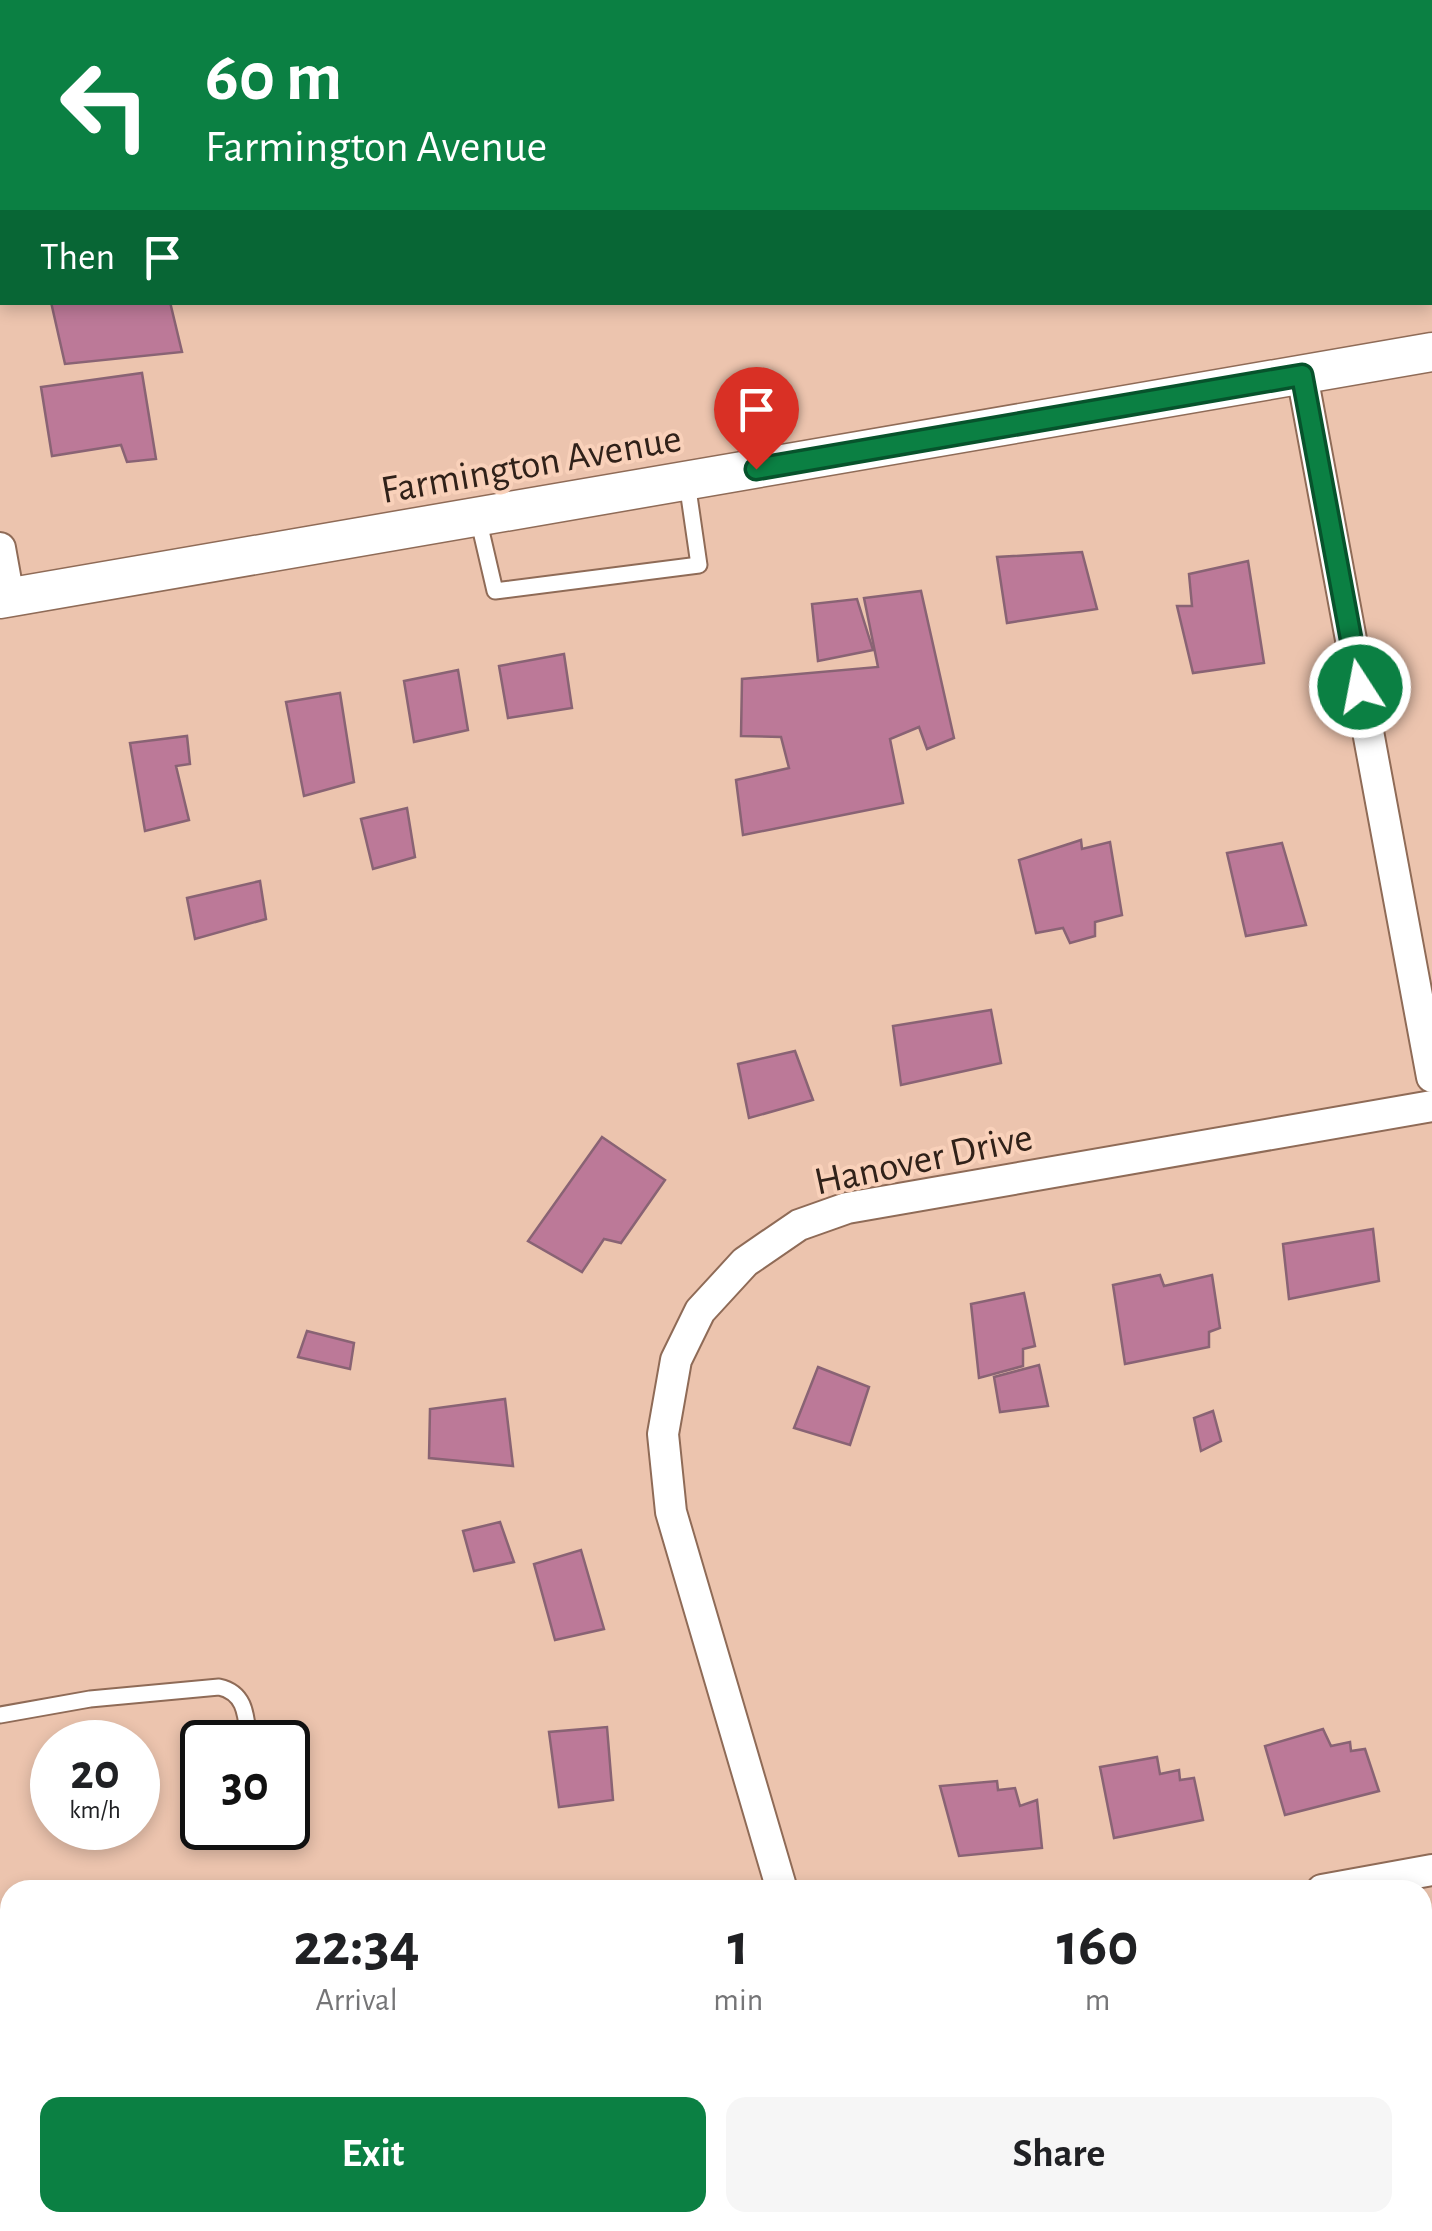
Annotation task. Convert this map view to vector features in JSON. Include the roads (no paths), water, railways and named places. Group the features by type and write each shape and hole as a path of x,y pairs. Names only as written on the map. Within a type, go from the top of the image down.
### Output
{"street":[{"name":"Farmington Avenue","path":"5,599 1432,352"},
{"path":"1302,375 1432,1077"},
{"path":"0,548 5,599"},
{"name":"Hanover Drive","path":"779,1880 670,1512 663,1434 676,1360 700,1311 745,1262 799,1225 848,1208 1432,1106"},
{"path":"1377,1880 1432,1870"}],"lane":[{"path":"478,518 495,591 699,564 686,482"},
{"path":"0,1715 90,1699 219,1687 233,1690 241,1699 244,1720"}]}
